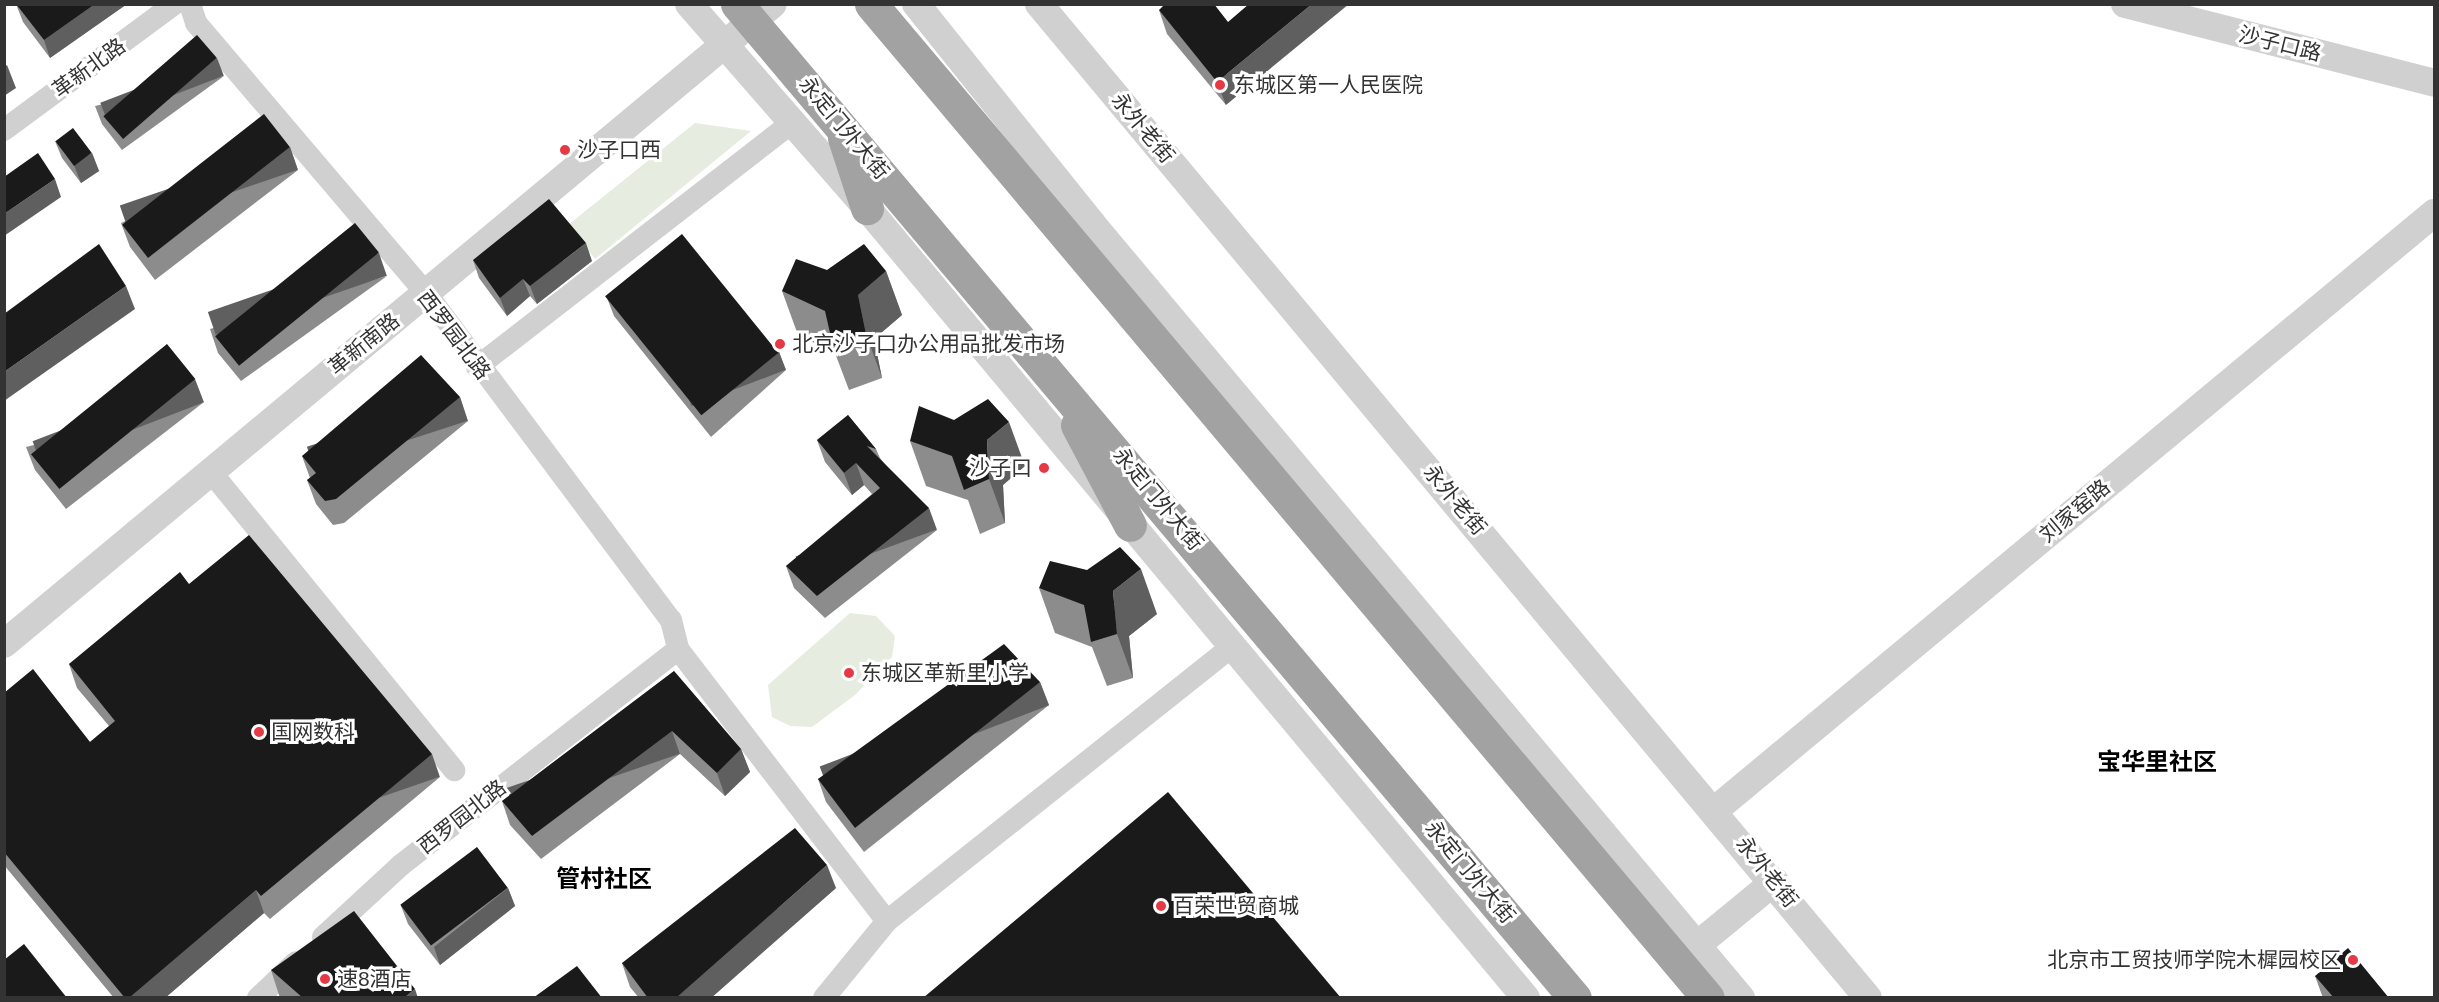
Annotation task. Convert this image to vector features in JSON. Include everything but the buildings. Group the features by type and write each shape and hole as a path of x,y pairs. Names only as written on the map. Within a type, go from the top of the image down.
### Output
{"highway":[{"path":"871,4 1708,998"},
{"name":"永定门外大街","path":"754,10 840,125 1047,368 1575,998"},
{"path":"840,125 867,208"},
{"path":"1047,368 1130,525"}],"street":[{"name":"革新北路","path":"4,130 174,4"},
{"name":"西罗园北路","path":"189,4 196,23 426,293 477,367 671,620 678,649 887,921"},
{"name":"永定门外大街","path":"689,4 867,208 1526,998"},
{"path":"916,4 1093,225 1741,998"},
{"name":"永外老街","path":"1039,4 1775,880 1868,998"},
{"name":"沙子口路","path":"2125,4 2434,83"},
{"name":"革新南路","path":"4,644 724,45 754,10"},
{"path":"477,367 792,123"},
{"name":"刘家窑路","path":"1716,810 2434,213"},
{"path":"211,472 454,770"},
{"path":"824,998 887,921 1232,646"},
{"name":"西罗园北路","path":"258,998 401,865 678,649"},
{"path":"1696,946 1775,880"}],"shaded area":[{"path":"695,123 751,131 595,259 568,225"},
{"path":"850,613 876,616 895,636 892,657 855,695 812,727 790,726 772,717 768,685"}],"place":[{"name":"东城区第一人民医院","path":"1220,85"},
{"name":"沙子口西","path":"565,150"},
{"name":"北京沙子口办公用品批发市场","path":"780,344"},
{"name":"沙子口","path":"1044,468"},
{"name":"东城区革新里小学","path":"849,673"},
{"name":"国网数科","path":"259,732"},
{"name":"百荣世贸商城","path":"1161,906"},
{"name":"北京市工贸技师学院木樨园校区","path":"2353,960"},
{"name":"速8酒店","path":"325,979"}],"district":[{"name":"宝华里社区","path":"2157,762"},
{"name":"管村社区","path":"604,879"}]}
